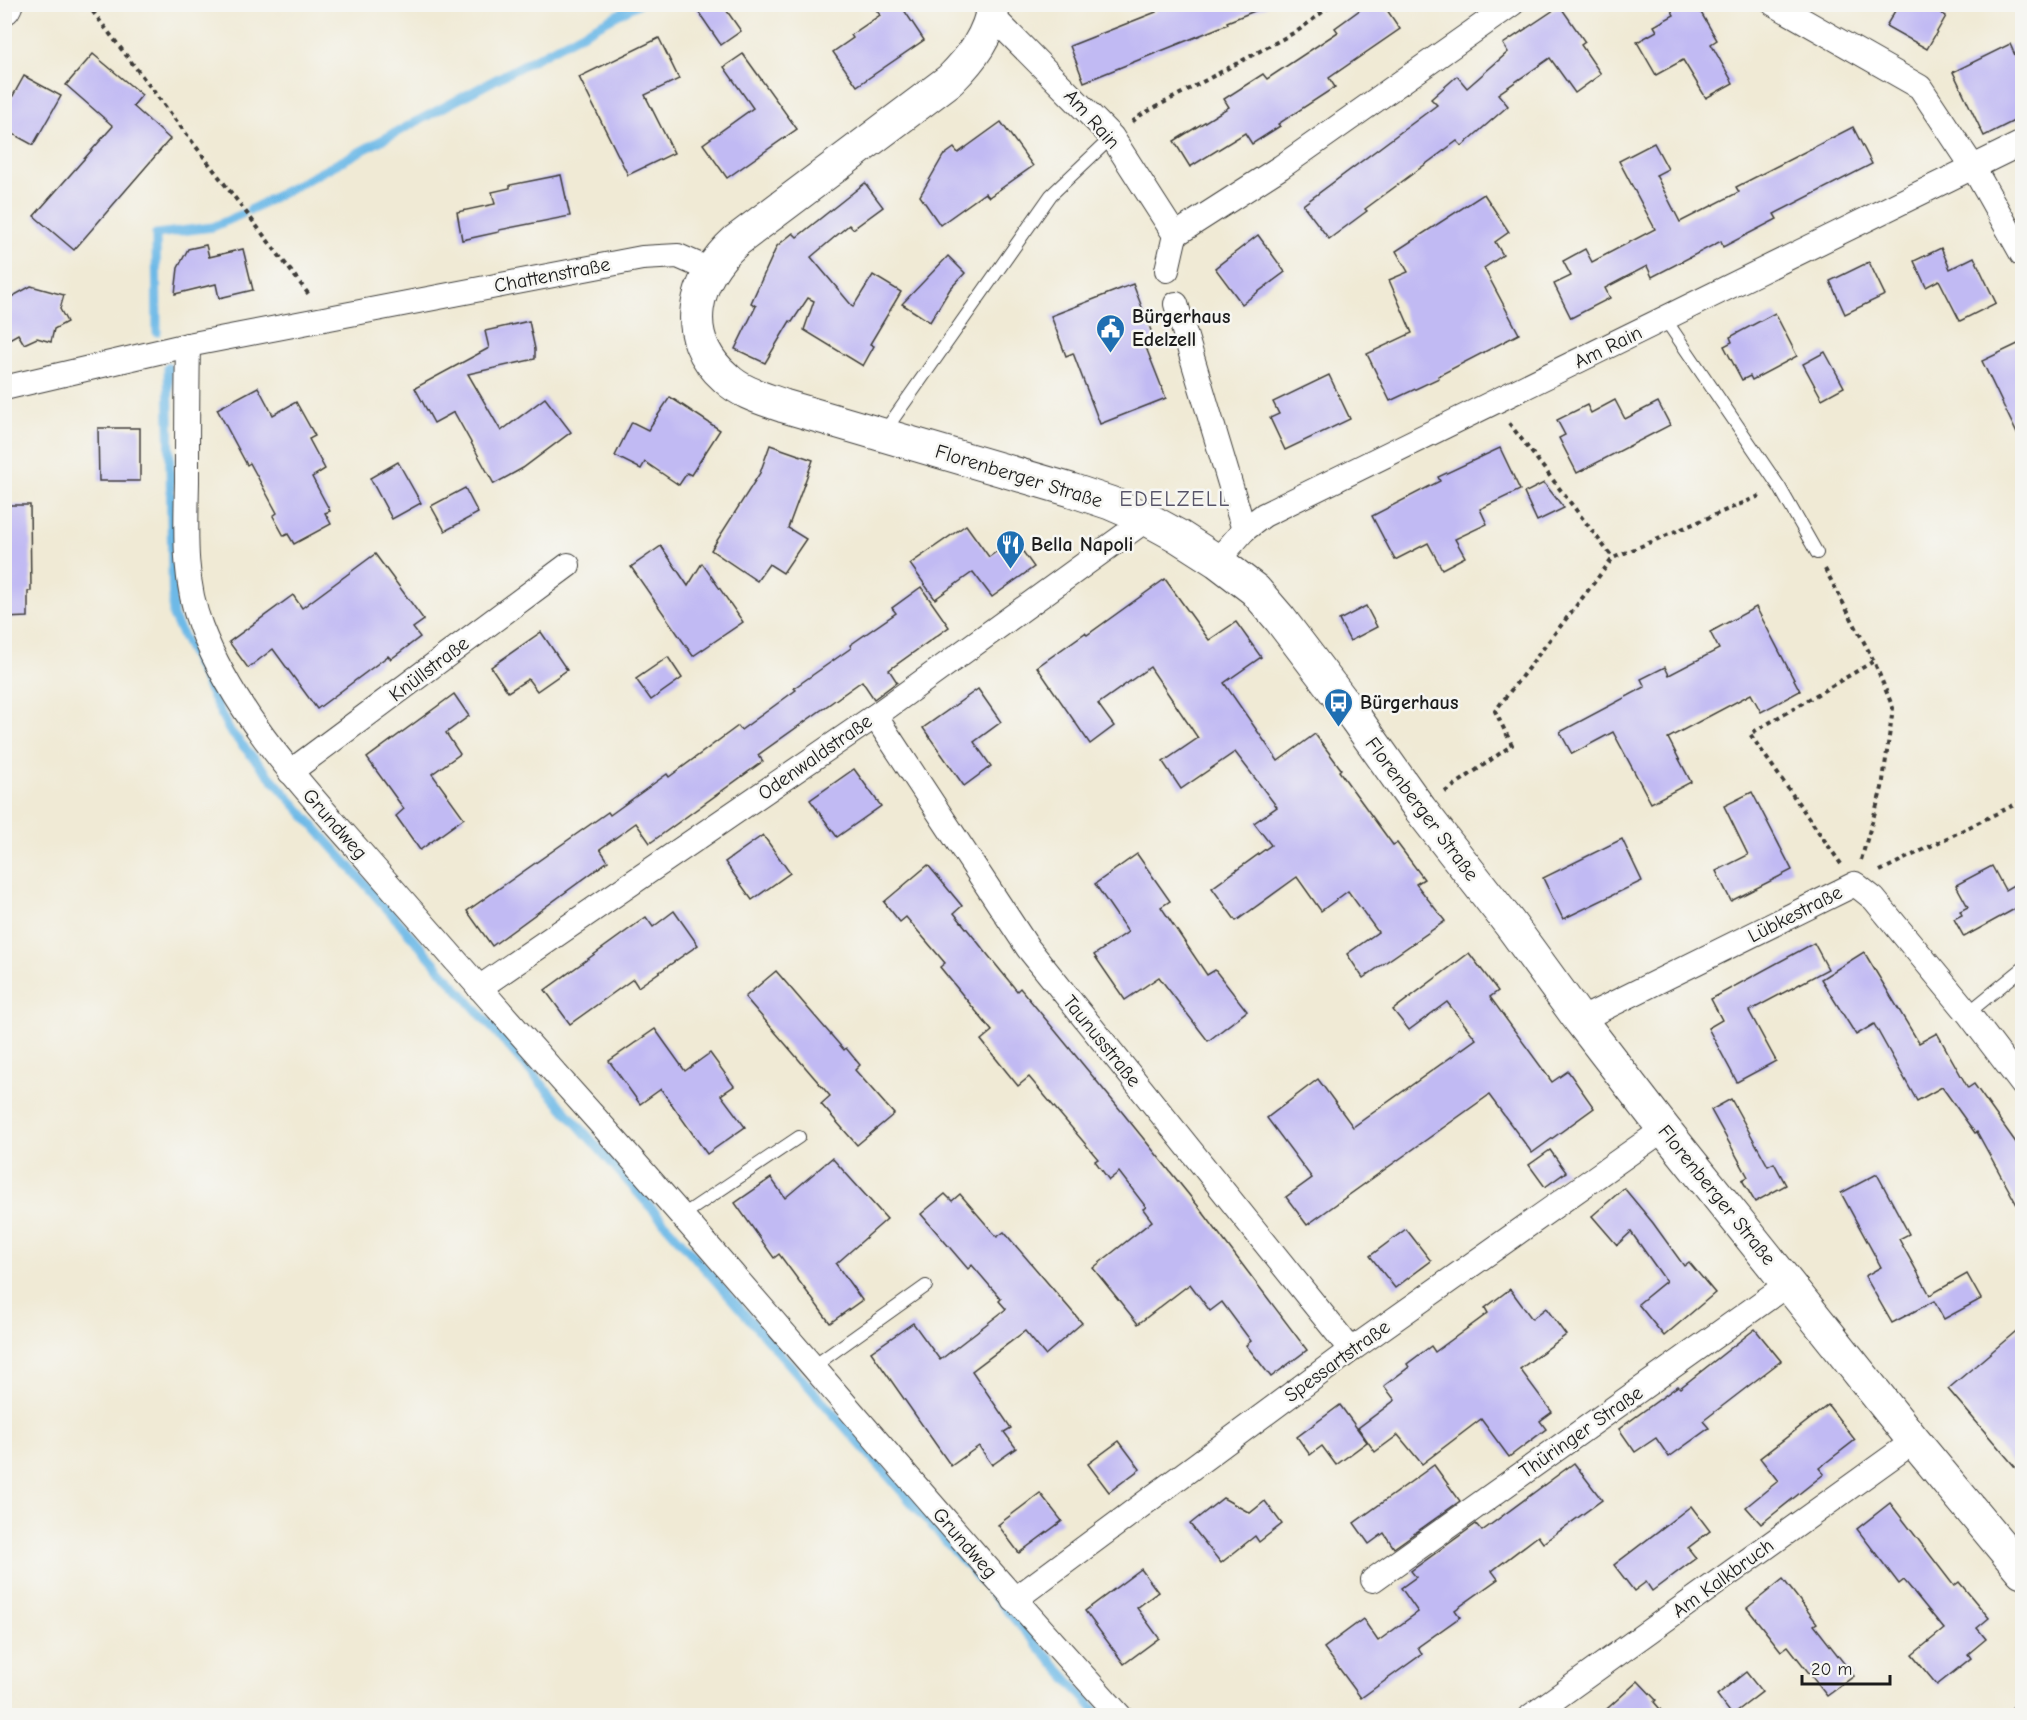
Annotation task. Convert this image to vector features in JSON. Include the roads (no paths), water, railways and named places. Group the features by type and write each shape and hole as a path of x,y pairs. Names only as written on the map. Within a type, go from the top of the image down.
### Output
{"street":[{"path":"1167,270 1175,235 1281,167 1512,4"},
{"path":"1774,4 1920,87 1973,167 2022,254"},
{"path":"710,270 736,241 950,80 974,54 983,40 993,10"},
{"name":"Am Rain","path":"993,10 1113,137 1175,235"},
{"name":"Am Rain","path":"1217,561 1244,530 1264,515 2022,143"},
{"name":"Chattenstraße","path":"4,388 188,345 642,258 678,256 710,270"},
{"name":"Florenberger Straße","path":"710,270 698,296 696,319 700,341 710,362 727,380 749,393 784,406 1110,503 1147,519 1217,561 1255,590 1280,619 1356,719 1420,809 1510,924 1664,1129 1914,1442 2022,1571"},
{"path":"1176,304 1244,530"},
{"name":"Grundweg","path":"188,345 186,545 189,582 198,621 231,691 290,772 479,988 683,1215 1014,1600 1120,1716"},
{"name":"Odenwaldstraße","path":"479,988 874,716 1147,519"},
{"name":"Knüllstraße","path":"290,772 568,565"},
{"name":"Taunusstraße","path":"874,716 1028,948 1351,1350"},
{"name":"Lübkestraße","path":"1580,1020 1855,884 1874,899 1968,1013 2022,1084"},
{"name":"Spessartstraße","path":"1014,1600 1351,1350 1664,1129"},
{"name":"Thüringer Straße","path":"1374,1580 1788,1284"},
{"name":"Am Kalkbruch","path":"1531,1716 1914,1442"}],"lane":[{"path":"881,435 1050,195 1113,137"},
{"path":"1665,319 1780,488 1817,553"},
{"path":"1968,1013 2022,969"},
{"path":"683,1215 799,1137"},
{"path":"814,1366 926,1286"}],"waterway":[{"path":"250,210 638,4"},
{"path":"157,332 156,234 213,227 242,214"},
{"path":"168,367 173,616 229,730 1100,1716"}],"place":[{"name":"Bürgerhaus Edelzell","path":"1111,354"},
{"name":"Bella Napoli","path":"1010,570"},
{"name":"Bürgerhaus","path":"1339,728"}],"district":[{"name":"EDELZELL","path":"1175,499"}]}
